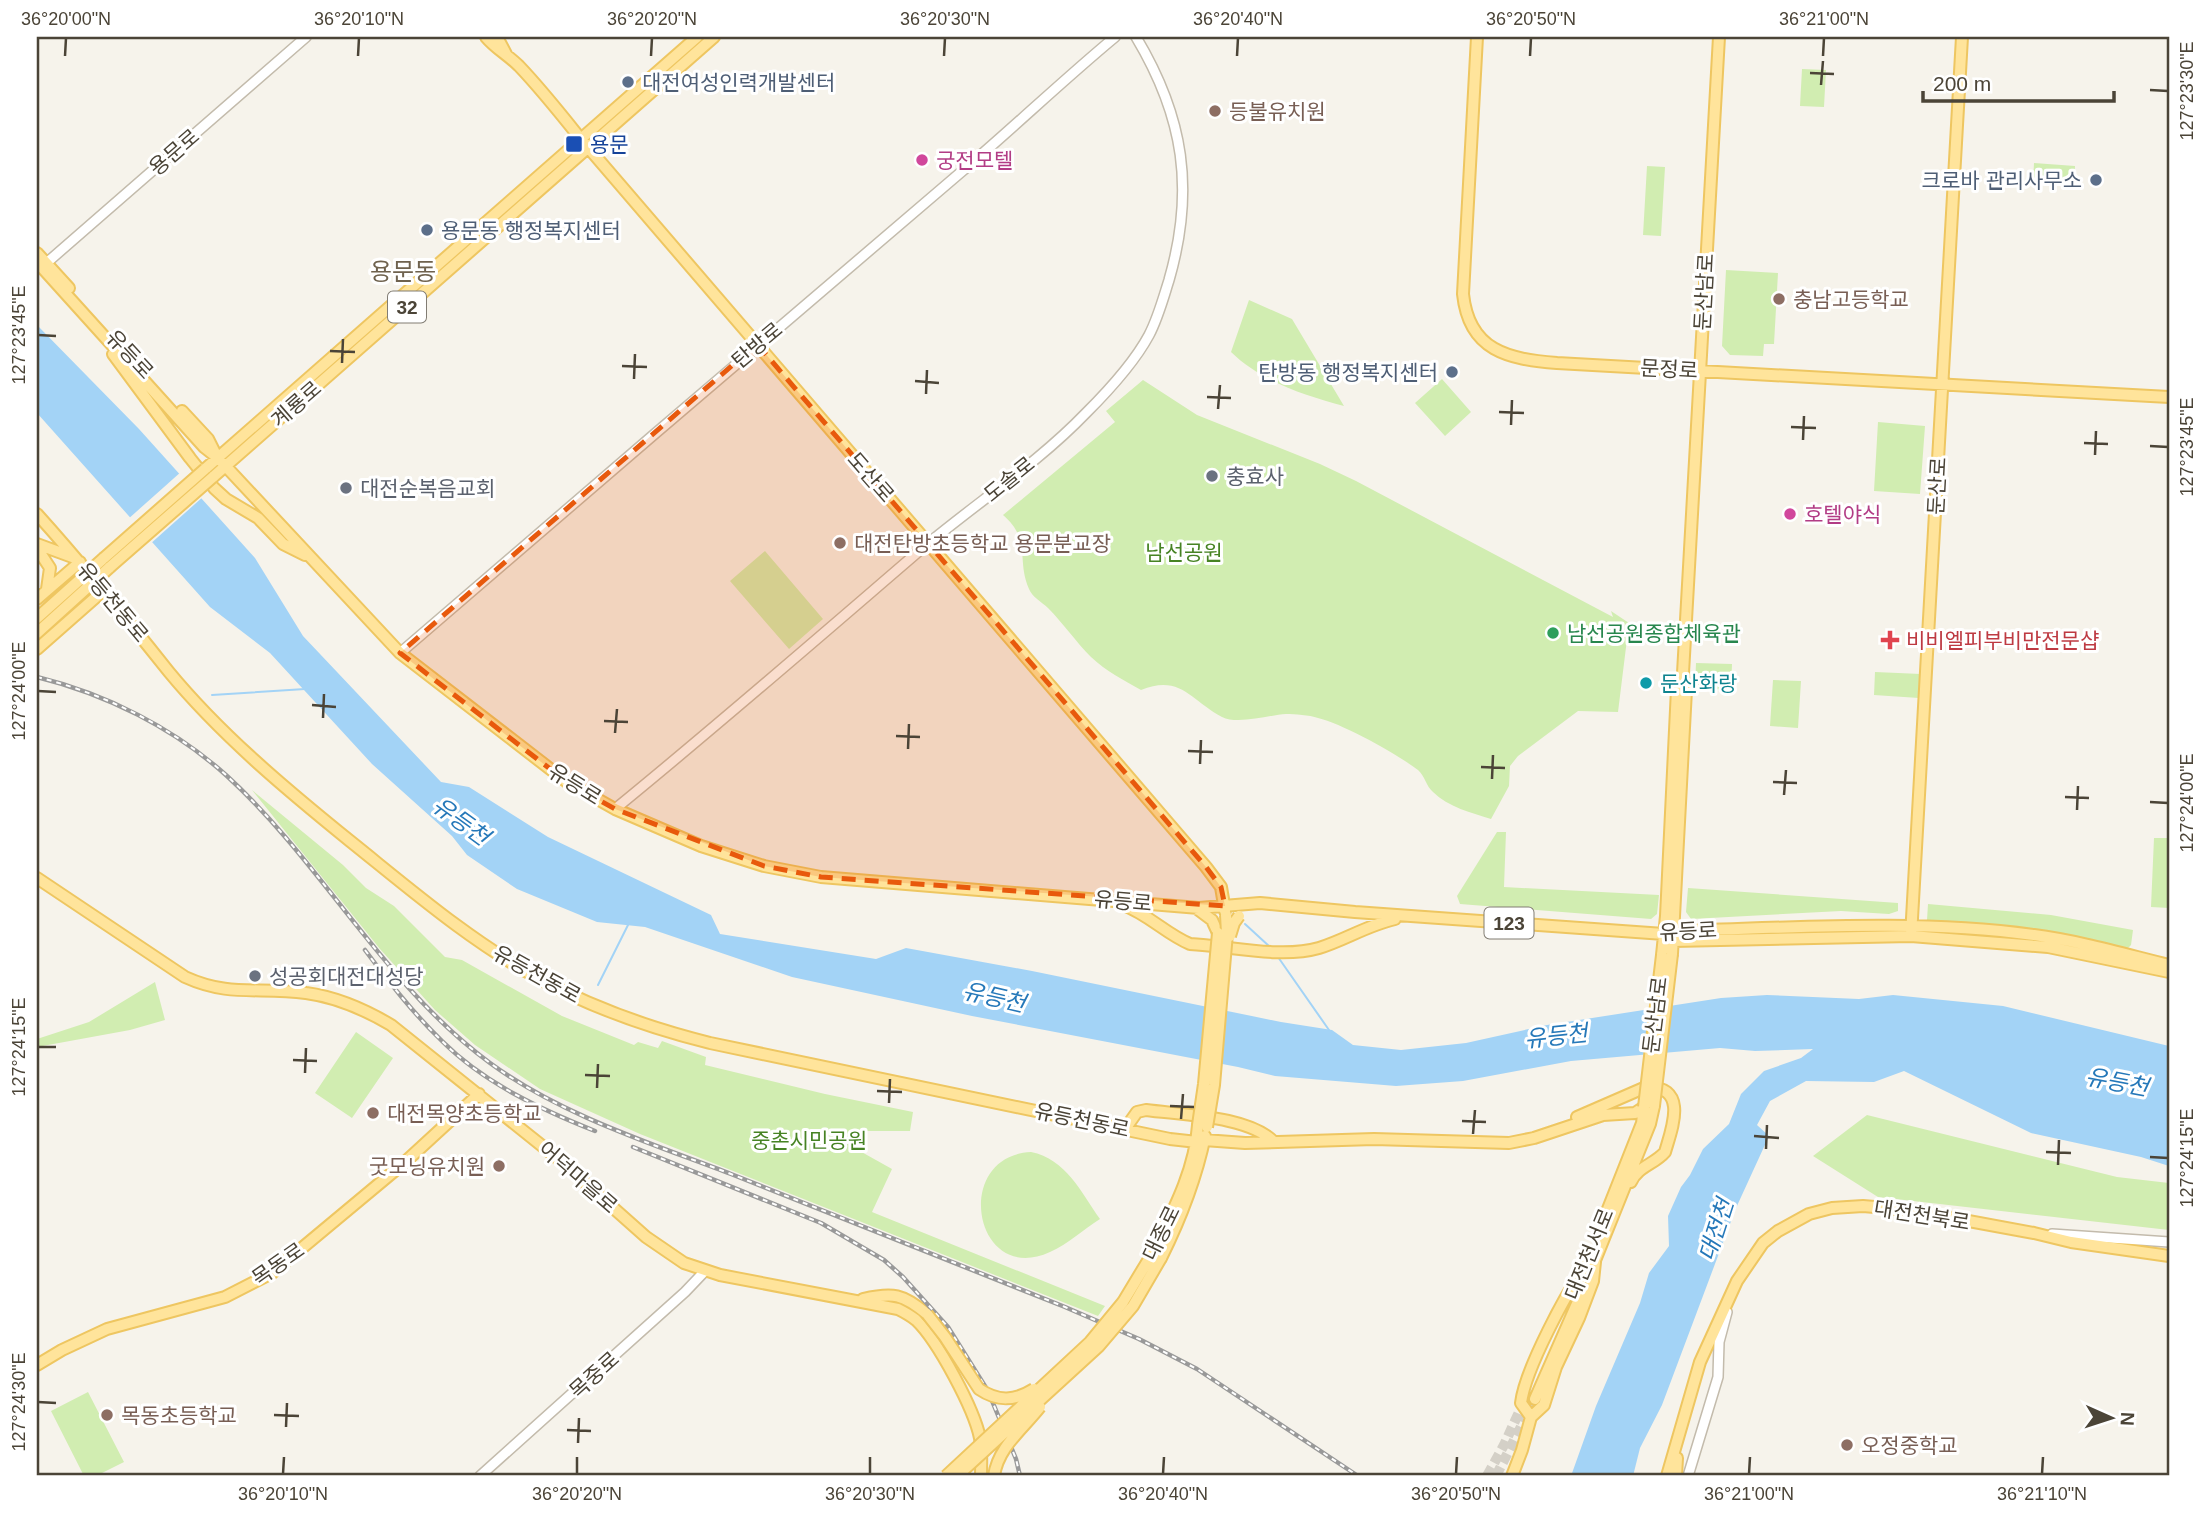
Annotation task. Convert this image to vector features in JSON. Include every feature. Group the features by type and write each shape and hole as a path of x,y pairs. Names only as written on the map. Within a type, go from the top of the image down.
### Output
{"main road":[{"name":"도산로","path":"486,37 541,89 588,148 1206,867 1221,887 1225,911"},
{"name":"도산로","path":"497,37 506,54"},
{"name":"계룡로","path":"222,462 580,138 697,37"},
{"name":"계룡로","path":"37,633 91,582 107,562 714,37"},
{"name":"문정로","path":"1477,37 1463,288 1466,310 1474,328 1483,341 1495,351 1525,360 2169,397"},
{"name":"둔산남로","path":"1649,1107 1670,935 1677,689 1683,673 1718,37"},
{"name":"둔산로","path":"1909,930 1955,37"},
{"name":"둔산로","path":"1939,384 1962,37"},
{"name":"유등로","path":"37,253 42,264 204,447 222,462 400,653 567,782 615,809 701,845 764,866 821,877 1225,911 1260,903 1670,935 1856,924 2048,947 2169,972"},
{"name":"유등로","path":"42,264 208,439 222,462"},
{"path":"104,336 114,356 214,488 226,499 258,518 283,544 312,558"},
{"name":"유등천동로","path":"37,514 79,561 91,582 170,672 250,755 308,807 474,937 538,978 599,1007 675,1034 741,1050 1170,1139 1245,1143 1374,1139 1509,1143 1541,1136 1604,1115 1635,1113 1649,1107"},
{"path":"37,546 79,561 38,598"},
{"path":"37,546 50,568 48,588 38,598"},
{"name":"계룡로","path":"37,618 91,582"},
{"path":"37,608 66,584 91,582"},
{"path":"37,640 87,595 91,582"},
{"path":"37,649 91,582"},
{"name":"어덕마을로","path":"37,878 185,977 205,986 228,991 305,992 336,998 391,1025 556,1157 646,1237 684,1263 705,1271 898,1309 916,1320 954,1377 980,1438 981,1476"},
{"path":"1107,900 1136,910 1175,938 1191,944 1297,952 1320,948 1378,923 1406,916"},
{"path":"1224,966 1234,923 1239,916 1260,903"},
{"path":"1196,908 1217,926 1218,933"},
{"name":"대종로","path":"957,1476 1049,1387 1090,1342 1157,1256 1186,1205 1197,1173 1218,933 1225,911"},
{"name":"대종로","path":"1202,1126 1214,1085 1224,966 1225,911"},
{"name":"유등로","path":"1909,930 2034,935 2084,943 2169,965"},
{"path":"1541,1136 1551,1126 1605,1106 1636,1090 1654,1087 1665,1092 1672,1100 1675,1117 1665,1152 1634,1174 1623,1202 1613,1215"},
{"name":"목동로","path":"37,1365 107,1329 225,1297 272,1273 404,1163 479,1094"},
{"path":"1531,1416 1521,1403 1530,1372 1562,1305 1578,1276 1591,1263 1613,1215 1650,1124 1649,1107"},
{"name":"대전천서로","path":"1530,1398 1591,1263 1636,1135 1649,1107"},
{"path":"1125,1129 1137,1112 1146,1110 1244,1124 1266,1134 1274,1142"},
{"path":"1619,1114 1635,1122 1636,1135"},
{"name":"대전천북로","path":"1731,1292 1755,1251 1792,1222 1822,1210 1863,1206 1909,1210 2071,1242 2169,1256"},
{"path":"1512,1476 1531,1416 1544,1405 1556,1367 1579,1318 1592,1281 1591,1263"},
{"path":"1667,1476 1700,1362 1731,1292"},
{"path":"860,1300 887,1294 915,1304 927,1314 971,1379 987,1394 1013,1399 1049,1387"},
{"path":"994,1476 999,1458 1011,1439 1029,1422 1049,1387"},
{"name":"대종로","path":"943,1476 1049,1387"},
{"path":"943,1476 980,1438"},
{"path":"1676,1476 1678,1441"},
{"path":"964,1476 981,1461"}],"street":[{"name":"용문로","path":"42,264 306,37"},
{"name":"탄방로","path":"400,653 1115,37"},
{"name":"도솔로","path":"615,809 1086,414 1148,336 1162,303 1172,267 1183,215 1184,186 1177,137 1164,92 1136,37"},
{"path":"2034,1233 2169,1242"},
{"path":"2071,1242 2125,1239"},
{"name":"목중로","path":"480,1476 705,1271"},
{"name":"대전천북로","path":"1688,1476 1718,1377 1719,1342 1731,1292"}],"highlighted area":[{"path":"757,344 1206,867 1221,887 1225,906 821,877 764,866 615,809 567,782 400,653"}],"green space":[{"path":"1802,69 1826,70 1824,107 1800,106"},
{"path":"2034,163 2075,166 2074,186 2033,183"},
{"path":"1647,166 1665,167 1661,236 1643,235"},
{"path":"1726,270 1778,273 1774,344 1764,344 1763,356 1730,355 1722,346"},
{"path":"1249,300 1292,319 1344,406 1299,392 1270,379 1256,372 1231,352"},
{"path":"1442,379 1471,412 1445,436 1415,403"},
{"name":"남선공원","path":"1143,380 1197,415 1356,481 1613,617 1611,611 1629,623 1618,712 1578,711 1518,756 1510,766 1509,786 1491,819 1446,802 1431,790 1420,772 1409,763 1370,740 1329,721 1290,714 1245,720 1229,719 1211,711 1176,687 1166,685 1141,690 1109,671 1091,657 1054,614 1030,592 1025,578 1021,541 1012,524 1003,515 1115,422 1106,411"},
{"path":"1878,422 1925,426 1920,494 1874,491"},
{"path":"765,551 823,619 789,649 730,581"},
{"path":"1696,663 1732,664 1731,690 1695,688"},
{"path":"1875,672 1921,674 1919,698 1874,695"},
{"path":"1773,680 1801,681 1798,728 1770,726"},
{"name":"중촌시민공원","path":"252,790 343,865 366,888 394,906 445,957 462,960 562,1016 634,1045 638,1042 658,1048 662,1041 706,1057 705,1065 913,1112 910,1131 865,1131 860,1136 858,1150 892,1169 872,1212 1105,1306 1098,1316 640,1134 540,1089 475,1045 435,1010 380,949"},
{"path":"1497,832 1506,832 1504,887 1659,895 1657,914 1651,919 1460,904 1457,896"},
{"path":"2154,838 2169,838 2169,908 2151,907"},
{"path":"1688,888 1898,903 1898,911 1889,914 1841,911 1691,919 1686,912"},
{"path":"1928,904 2051,915 2133,930 2131,945 2128,948 2048,931 1927,920"},
{"path":"155,982 165,1020 130,1030 37,1047 37,1039 89,1022"},
{"path":"356,1032 393,1058 352,1118 315,1093"},
{"path":"1867,1115 2117,1177 2169,1183 2169,1230 1878,1197 1813,1156"},
{"path":"1031,1152 1063,1169 1100,1219 1057,1249 1024,1258 1004,1252 989,1237 982,1217 982,1195 990,1174 1006,1159"},
{"path":"88,1392 124,1462 96,1476 84,1476 51,1411"}],"water":[{"path":"37,325 139,429 255,558 303,636 441,782 469,787 548,837 711,915 720,934 876,959 906,948 1332,1030 1353,1045 1401,1050 1466,1043 1547,1025 1721,998 1767,995 1859,999 1893,995 2003,1006 2169,1046 2169,1166 2141,1157 2031,1133 1904,1071 1874,1082 1806,1081 1770,1101 1757,1125 1769,1136 1736,1208 1662,1405 1640,1448 1633,1476 1571,1476 1596,1406 1640,1303 1649,1273 1669,1246 1668,1216 1681,1187 1703,1149 1729,1124 1741,1094 1764,1071 1801,1058 1813,1049 1755,1051 1720,1048 1571,1061 1463,1081 1396,1086 1275,1076 792,977 645,927 597,922 517,889 467,855 452,836 372,764 270,653 210,607 37,413"}],"pier":[{"path":"182,471 204,496 149,545 127,520"}],"waterway":[{"path":"212,695 305,689"},
{"path":"598,985 629,923"},
{"path":"1245,924 1270,947"},
{"path":"1278,957 1329,1030"}],"tunnel":[{"path":"1487,1476 1525,1399"},
{"path":"1496,1476 1535,1399"}],"railway":[{"path":"37,677 88,693 138,715 185,743 227,776 262,810 294,847 418,998 452,1032 517,1081 576,1113 638,1139 981,1273 1139,1339 1197,1369 1358,1476"},
{"path":"365,950 411,1008 458,1056 514,1094 595,1131"},
{"path":"633,1147 821,1223 884,1260 948,1327 988,1391 1016,1459 1020,1476"}],"place":[{"name":"대전여성인력개발센터","path":"628,82"},
{"name":"등불유치원","path":"1215,111"},
{"name":"용문","path":"574,144"},
{"name":"궁전모텔","path":"922,160"},
{"name":"크로바 관리사무소","path":"2096,180"},
{"name":"용문동 행정복지센터","path":"427,230"},
{"name":"충남고등학교","path":"1779,299"},
{"name":"탄방동 행정복지센터","path":"1452,372"},
{"name":"충효사","path":"1212,476"},
{"name":"대전순복음교회","path":"346,488"},
{"name":"호텔야식","path":"1790,514"},
{"name":"대전탄방초등학교 용문분교장","path":"840,543"},
{"name":"남선공원종합체육관","path":"1553,633"},
{"name":"비비엘피부비만전문샵","path":"1890,640"},
{"name":"둔산화랑","path":"1646,683"},
{"name":"성공회대전대성당","path":"255,976"},
{"name":"대전목양초등학교","path":"373,1113"},
{"name":"굿모닝유치원","path":"499,1166"},
{"name":"목동초등학교","path":"107,1415"},
{"name":"오정중학교","path":"1847,1445"}],"district":[{"name":"용문동","path":"403,271"}],"water label":[{"name":"유등천","path":"461,821"},
{"name":"유등천","path":"994,997"},
{"name":"유등천","path":"1556,1036"},
{"name":"유등천","path":"2117,1082"},
{"name":"대전천","path":"1716,1230"}]}
